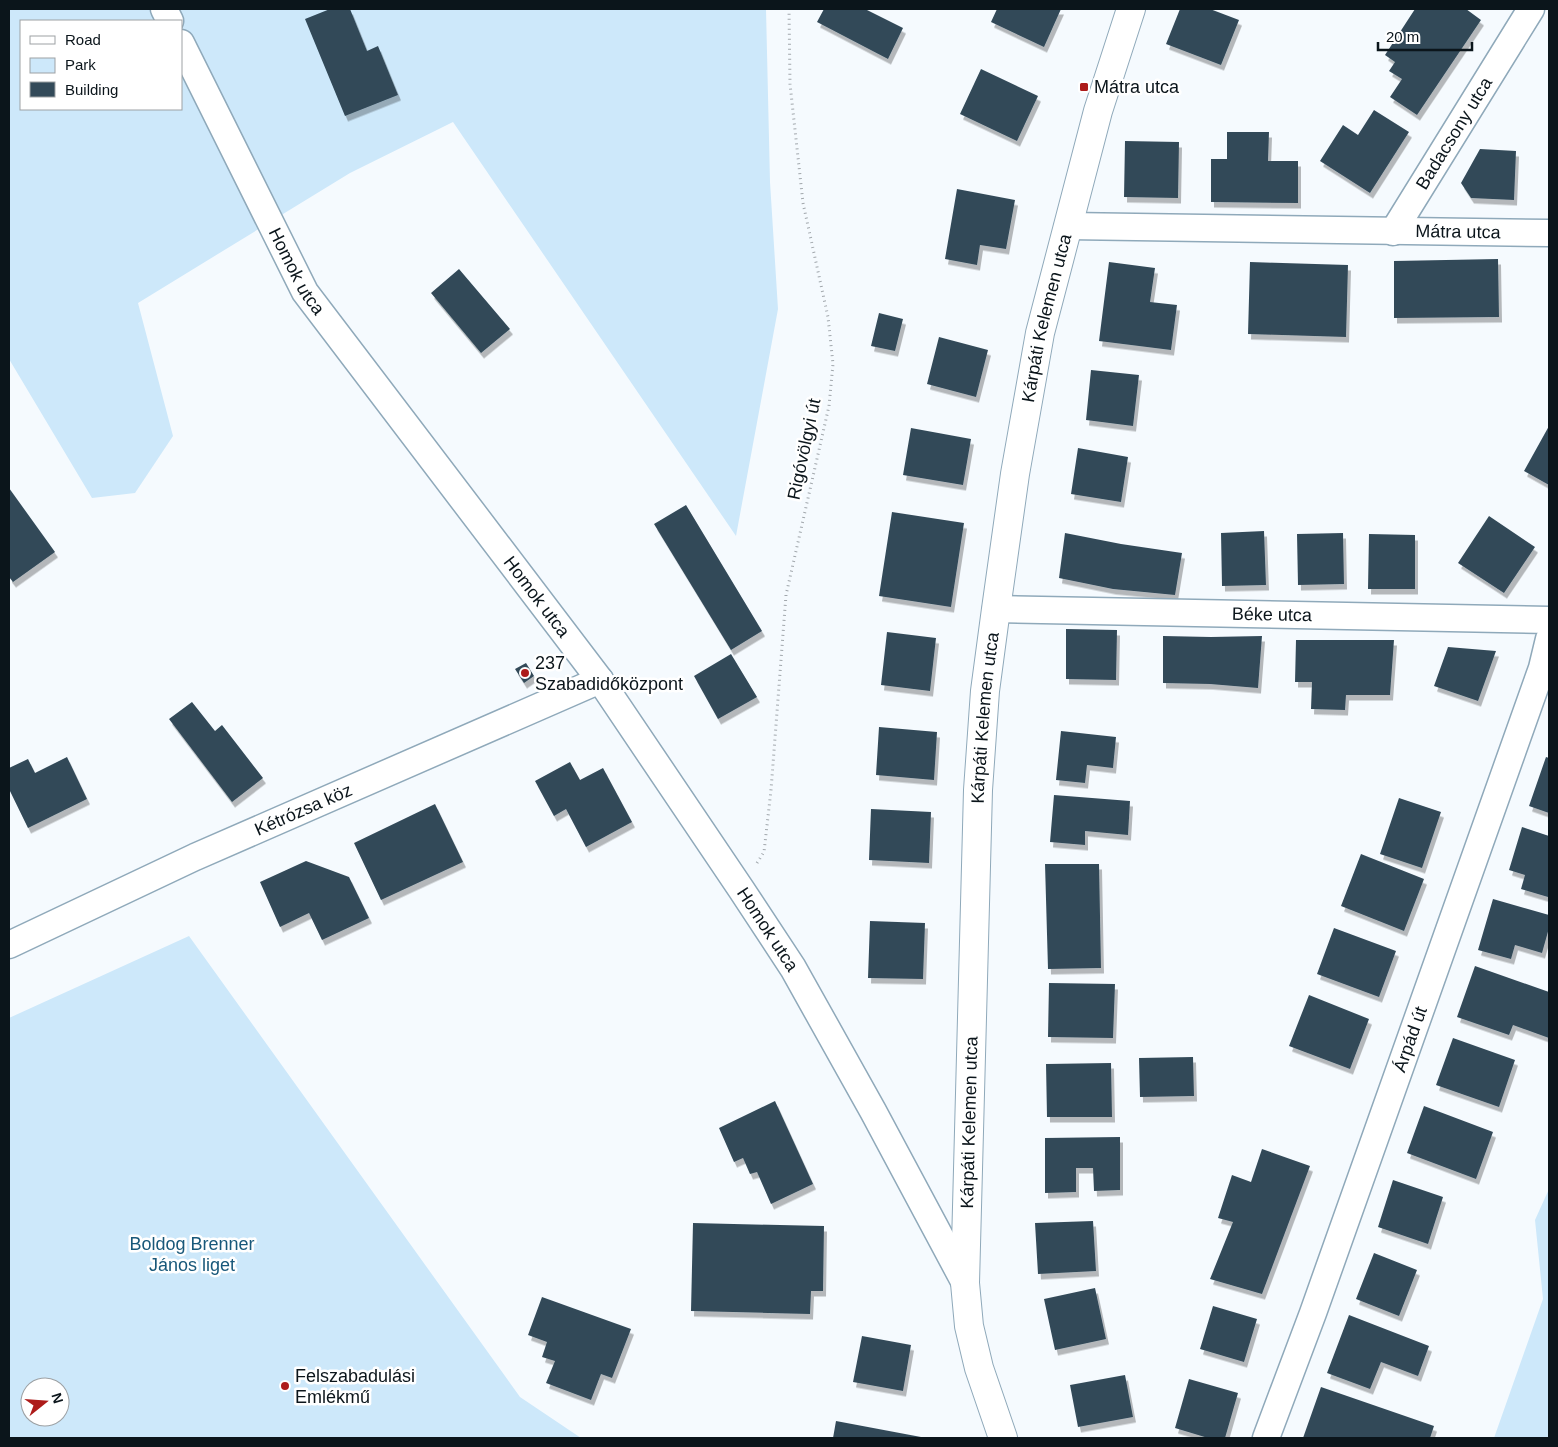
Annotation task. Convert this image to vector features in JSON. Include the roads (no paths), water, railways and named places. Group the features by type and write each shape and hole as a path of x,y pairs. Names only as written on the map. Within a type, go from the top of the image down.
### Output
{"street":[{"name":"Kárpáti Kelemen utca","path":"1003,1438 979,1368 969,1326 965,1283 978,790 985,691 1015,474 1040,332 1098,111 1131,9"},
{"name":"Badacsony utca","path":"1393,232 1531,9"},
{"name":"Homok utca","path":"182,45 305,292 600,680 741,889 793,968 873,1111 965,1283"},
{"name":"Mátra utca","path":"1068,226 1393,232 1549,232"},
{"name":"Béke utca","path":"996,609 1549,620"},
{"name":"Árpád út","path":"1266,1438 1319,1295 1542,668 1549,639"},
{"name":"Kétrózsa köz","path":"9,946 194,857 600,680"}],"place":[{"name":"Mátra utca","path":"1084,87"},
{"name":"237 Szabadidőközpont","path":"525,673"},
{"name":"Felszabadulási Emlékmű","path":"285,1386"}],"park label":[{"name":"Boldog Brenner János liget","path":"192,1254"}]}
